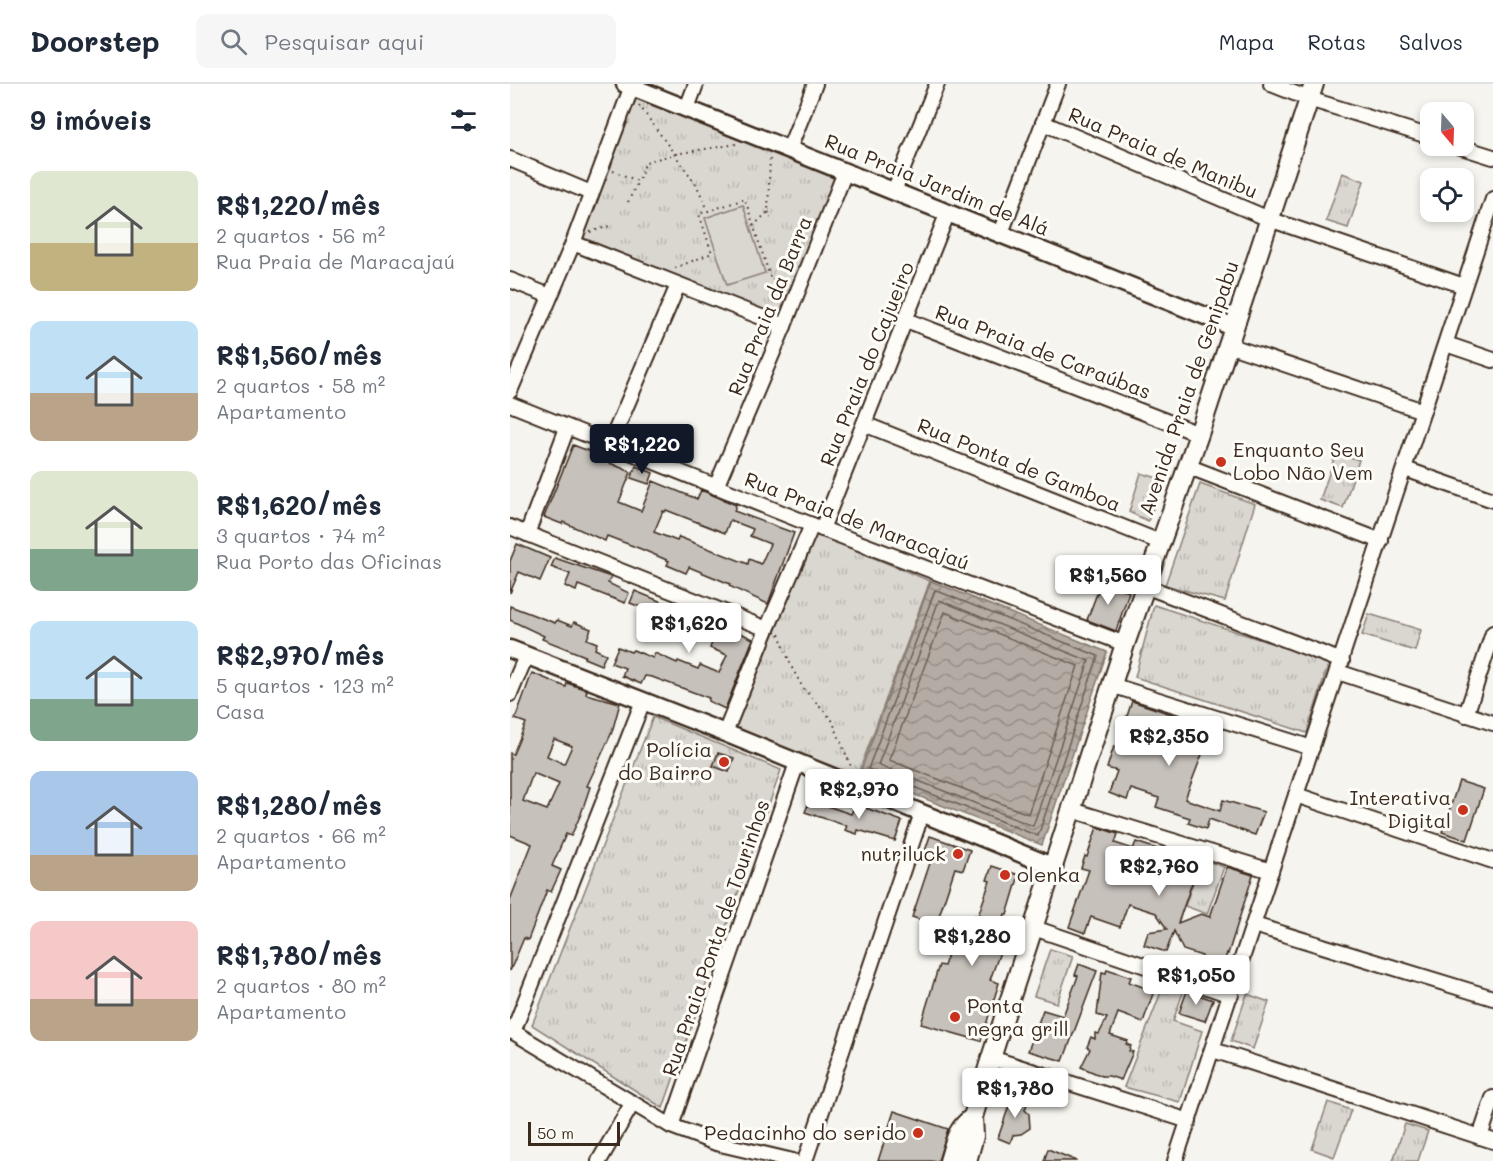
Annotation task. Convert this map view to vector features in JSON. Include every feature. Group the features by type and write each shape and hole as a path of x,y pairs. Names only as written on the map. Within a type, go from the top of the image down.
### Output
{"main road":[{"name":"Avenida Praia de Genipabu","path":"967,1161 974,1136 973,1117 1111,685 1198,434 1312,91"},
{"name":"Avenida Praia de Genipabu","path":"950,1161 959,1131 973,1117"}],"street":[{"path":"687,108 696,84"},
{"path":"784,154 814,84"},
{"path":"894,191 936,84"},
{"path":"1001,233 1058,84"},
{"path":"1271,84 1312,91 1420,133"},
{"path":"510,391 550,296 580,241 591,193 628,85"},
{"name":"Rua Praia Jardim de Alá","path":"628,85 687,108 784,154 845,172 1001,233 1231,336"},
{"name":"Rua Praia de Manibu","path":"1043,123 1269,219 1464,286"},
{"path":"1474,151 1493,157"},
{"path":"510,159 591,193"},
{"name":"Rua Praia da Barra","path":"716,488 845,172"},
{"path":"1175,1161 1464,286 1490,220 1493,200"},
{"name":"Rua Praia do Cajueiro","path":"725,733 773,631 864,424 948,212"},
{"path":"580,241 678,285 784,326"},
{"path":"510,280 550,296"},
{"path":"610,444 678,285"},
{"name":"Rua Praia de Caraúbas","path":"906,320 1198,434"},
{"path":"1231,336 1423,411"},
{"path":"1446,344 1493,360"},
{"name":"Rua Praia de Maracajaú","path":"510,404 716,488 1125,644"},
{"name":"Rua Ponta de Gamboa","path":"864,424 1160,542"},
{"path":"527,534 567,428"},
{"path":"1187,466 1381,541"},
{"path":"1405,469 1493,500"},
{"path":"510,527 773,631"},
{"path":"1145,586 1340,667 1493,723"},
{"path":"1466,715 1493,633"},
{"path":"510,649 725,733 1054,867"},
{"path":"510,694 526,656"},
{"path":"1111,685 1312,748"},
{"path":"643,701 511,1031 671,1126 716,1143 793,1161"},
{"name":"Rua Praia Ponta de Tourinhos","path":"671,1126 797,763"},
{"path":"1296,795 1493,861"},
{"path":"1072,810 1270,871"},
{"path":"805,1161 922,813"},
{"path":"1254,925 1493,998"},
{"path":"1034,928 1231,995"},
{"path":"1213,1050 1486,1139 1493,1098"},
{"path":"991,1058 1189,1121"},
{"path":"599,1161 633,1104"}],"path":[{"path":"639,105 650,110"},
{"path":"635,116 639,105"},
{"path":"639,105 696,183 708,211"},
{"path":"628,202 646,162 675,154 739,144 728,140"},
{"path":"771,218 768,212 770,156 784,154"},
{"path":"613,171 638,181"},
{"path":"669,271 711,253 699,214 745,199 771,280 790,281"},
{"path":"753,226 768,212"},
{"path":"589,233 593,222"},
{"path":"580,241 589,233 610,226"},
{"path":"789,239 803,248 807,238"},
{"path":"773,631 803,688 832,720 855,778"}],"green space":[{"path":"637,97 836,175 779,317 580,240"},
{"path":"1342,173 1364,181 1348,228 1326,221"},
{"path":"743,205 765,273 727,285 705,218"},
{"path":"1336,453 1359,460 1343,508 1320,500"},
{"path":"1141,473 1164,480 1148,521 1129,512"},
{"path":"1200,484 1255,504 1225,601 1165,585"},
{"path":"816,534 930,581 857,777 734,729"},
{"path":"1154,605 1329,662 1307,733 1135,677"},
{"path":"1369,614 1421,630 1415,651 1362,635"},
{"path":"653,717 781,770 663,1108 532,1025"},
{"path":"1201,859 1224,867 1207,914 1185,906"},
{"path":"1050,949 1073,956 1057,1003 1034,996"},
{"path":"1165,982 1185,987 1173,1021 1202,1031 1180,1102 1124,1087"},
{"path":"1247,994 1269,1002 1253,1049 1231,1041"},
{"path":"1328,1102 1351,1110 1334,1157 1312,1149"},
{"path":"1405,1124 1428,1131 1418,1161 1393,1161"}],"water":[{"path":"931,581 1107,652 1042,845 860,773"}],"building":[{"path":"573,445 594,453 595,449 613,457 610,463 631,472 619,502 641,511 653,481 697,499 701,490 736,505 734,511 794,533 768,604 729,586 730,584 689,567 686,573 667,565 669,561 641,549 607,536 605,541 563,522 562,524 544,517","holes":["666,510 725,533 730,520 753,529 750,536 770,544 761,564 749,559 748,564 679,537 677,541 654,532 663,511"]},
{"path":"636,466 653,473 649,484 631,478"},
{"path":"517,544 550,558 540,581 519,572 510,593 510,561"},
{"path":"555,558 611,577 608,583 629,593 625,603 578,585 576,591 565,586 570,574 551,567"},
{"path":"1102,580 1129,592 1116,631 1087,620"},
{"path":"635,591 696,616 698,611 735,627 734,630 753,639 725,709 708,701 709,698 652,677 645,676 641,684 622,676 625,668 611,663 618,647 653,658 655,653 677,663 678,661 698,669 700,665 719,673 727,655 710,648 714,637 686,626 683,631 649,616 651,611 630,603"},
{"path":"510,606 555,623 557,620 572,626 574,622 591,629 587,639 597,643 595,649 606,654 601,665 542,639 544,636 510,620"},
{"path":"532,673 566,687 567,683 587,690 586,694 620,703 612,732 587,786 590,787 581,814 571,836 566,834 552,866 561,870 551,892 547,890 528,940 524,938 510,971 510,900 532,844 510,835 510,753 513,754 526,723 515,719","holes":["554,739 572,746 564,764 547,756","533,773 559,784 547,810 523,801"]},
{"path":"1132,701 1207,726 1201,743 1206,744 1185,799 1220,811 1223,800 1264,812 1255,835 1209,819 1206,829 1188,823 1190,818 1156,807 1159,798 1131,789 1127,800 1109,793 1117,771 1107,768 1114,746 1117,747"},
{"name":"Polícia do Bairro","path":"718,753 734,758 729,772 713,766"},
{"name":"Interativa Digital","path":"1459,781 1484,789 1467,840 1442,832"},
{"path":"810,800 851,814 856,803 902,821 895,841 858,830 857,834 845,830 847,826 805,812"},
{"path":"1097,827 1118,834 1115,843 1133,849 1136,842 1199,863 1178,923 1201,914 1210,917 1227,867 1253,875 1221,972 1199,965 1202,956 1183,950 1174,931 1166,952 1144,945 1148,932 1167,929 1156,913 1128,904 1120,927 1091,917 1085,933 1069,927 1089,870 1081,868"},
{"path":"930,836 970,850 963,870 955,868 936,925 912,917 931,860 923,857"},
{"path":"992,866 1019,875 993,950 1000,952 990,980 999,983 981,1041 921,1024 939,965 944,966 954,937 966,941 975,915 978,916 990,881 987,880"},
{"path":"1079,964 1097,971 1063,1061 1028,1051 1043,1010 1063,1016 1078,976 1075,975"},
{"path":"1107,969 1131,977 1129,982 1154,991 1143,1022 1118,1013 1110,1035 1128,1041 1126,1044 1131,1046 1129,1051 1133,1052 1121,1080 1102,1076 1081,1067 1090,1049 1087,1047 1091,1037 1095,1039 1095,1033 1099,1034 1107,1018 1097,1015 1102,972 1106,973"},
{"path":"1187,991 1213,1000 1205,1021 1179,1013"},
{"path":"1013,1094 1028,1101 1025,1110 1029,1114 1030,1128 1021,1134 1013,1135 1010,1143 998,1138"},
{"name":"Pedacinho do serido","path":"894,1111 948,1129 938,1161 878,1161"},
{"path":"1048,1149 1077,1161 1044,1161"}],"place":[{"name":"Enquanto Seu Lobo Não Vem","path":"1221,462"},
{"name":"Polícia do Bairro","path":"724,762"},
{"name":"Interativa Digital","path":"1463,810"},
{"name":"nutriluck","path":"958,854"},
{"name":"olenka","path":"1005,875"},
{"name":"Ponta negra grill","path":"955,1017"},
{"name":"Pedacinho do serido","path":"918,1133"}]}
